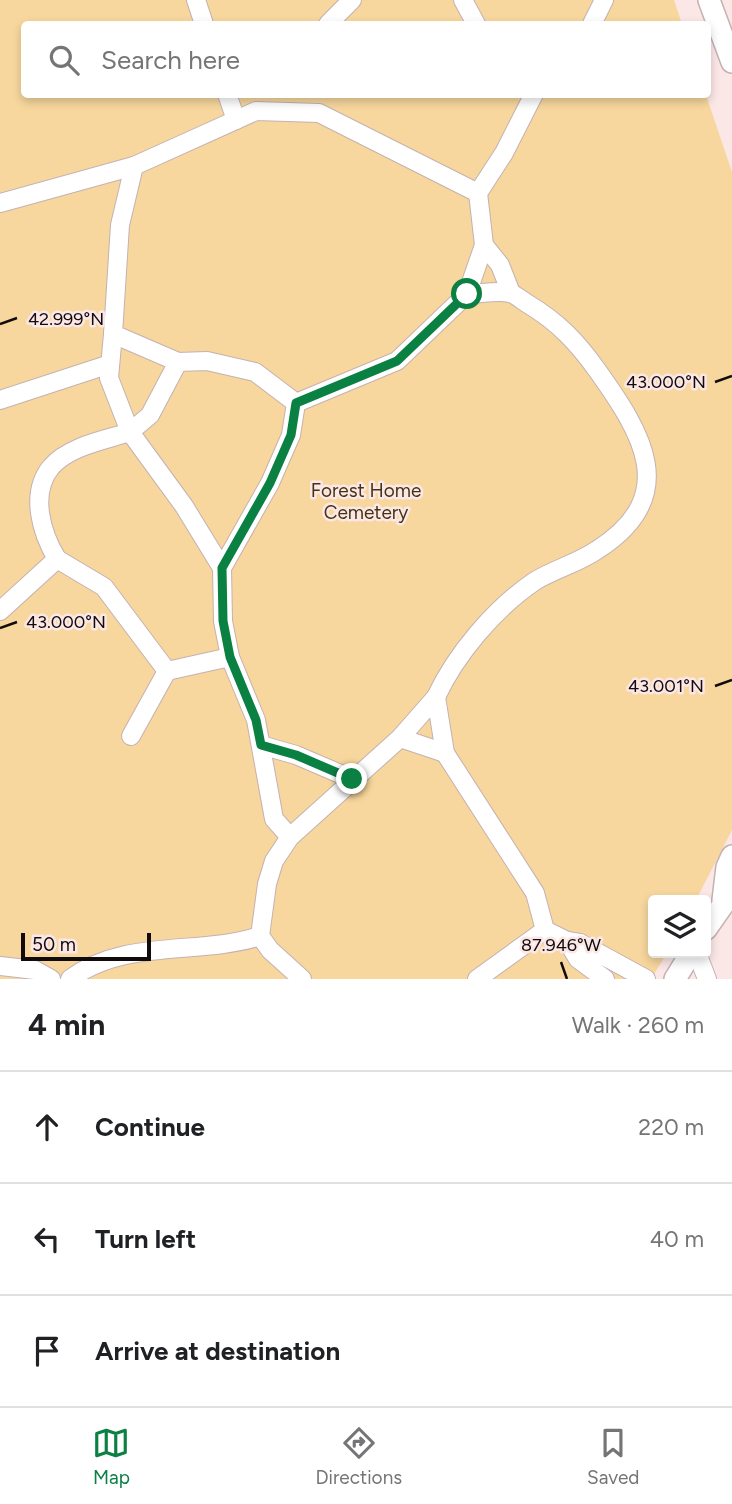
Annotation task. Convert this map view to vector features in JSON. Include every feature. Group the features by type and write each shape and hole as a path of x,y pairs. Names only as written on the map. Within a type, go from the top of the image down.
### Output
{"main road":[{"path":"709,0 732,62"},
{"path":"711,922 728,896 727,867 732,856"},
{"path":"675,979 688,958"}],"street":[{"path":"196,0 203,21"},
{"path":"331,21 352,0"},
{"path":"463,0 474,21"},
{"path":"594,21 604,0"},
{"path":"228,98 236,120"},
{"path":"296,403 397,361 467,294 484,246 478,193 533,98"},
{"path":"0,203 134,166 270,103 319,114 478,193"},
{"path":"134,166 120,225 109,378 130,432 184,506 222,568"},
{"path":"484,246 500,265 511,293"},
{"path":"302,979 270,950 260,936 267,884 274,861 290,837 400,738 436,697 449,670 510,601 536,581 597,551 623,531 636,513 648,482 645,452 637,431 578,342 553,320 511,293 467,294"},
{"path":"113,334 178,362 207,361 255,372 296,403"},
{"path":"167,671 104,587 57,559 45,539 39,516 41,491 51,467 82,447 130,432 150,415 178,362"},
{"path":"0,400 110,364"},
{"path":"290,837 274,819 256,720 230,657 223,621 222,568 281,459 291,435 296,403"},
{"path":"0,611 57,559"},
{"path":"131,736 167,671 230,657"},
{"path":"436,697 445,753 536,893 545,930 567,941 580,943 646,979"},
{"path":"400,738 445,753"},
{"path":"261,745 296,755 352,779"},
{"path":"477,979 545,930"},
{"path":"70,979 104,962 136,953 236,944 260,936"},
{"path":"567,941 578,959 605,979"},
{"path":"699,958 707,979"},
{"path":"0,966 35,970 51,979"}],"green space":[{"name":"Forest Home Cemetery","path":"0,0 674,0 681,21 21,21 21,98 707,98 732,172 732,830 699,895 648,895 648,958 664,958 651,979 0,979"}],"route":[{"path":"352,779 296,755 261,745 256,720 230,657 223,621 222,568 270,483 291,435 296,403 397,361 445,318 467,294"}]}
